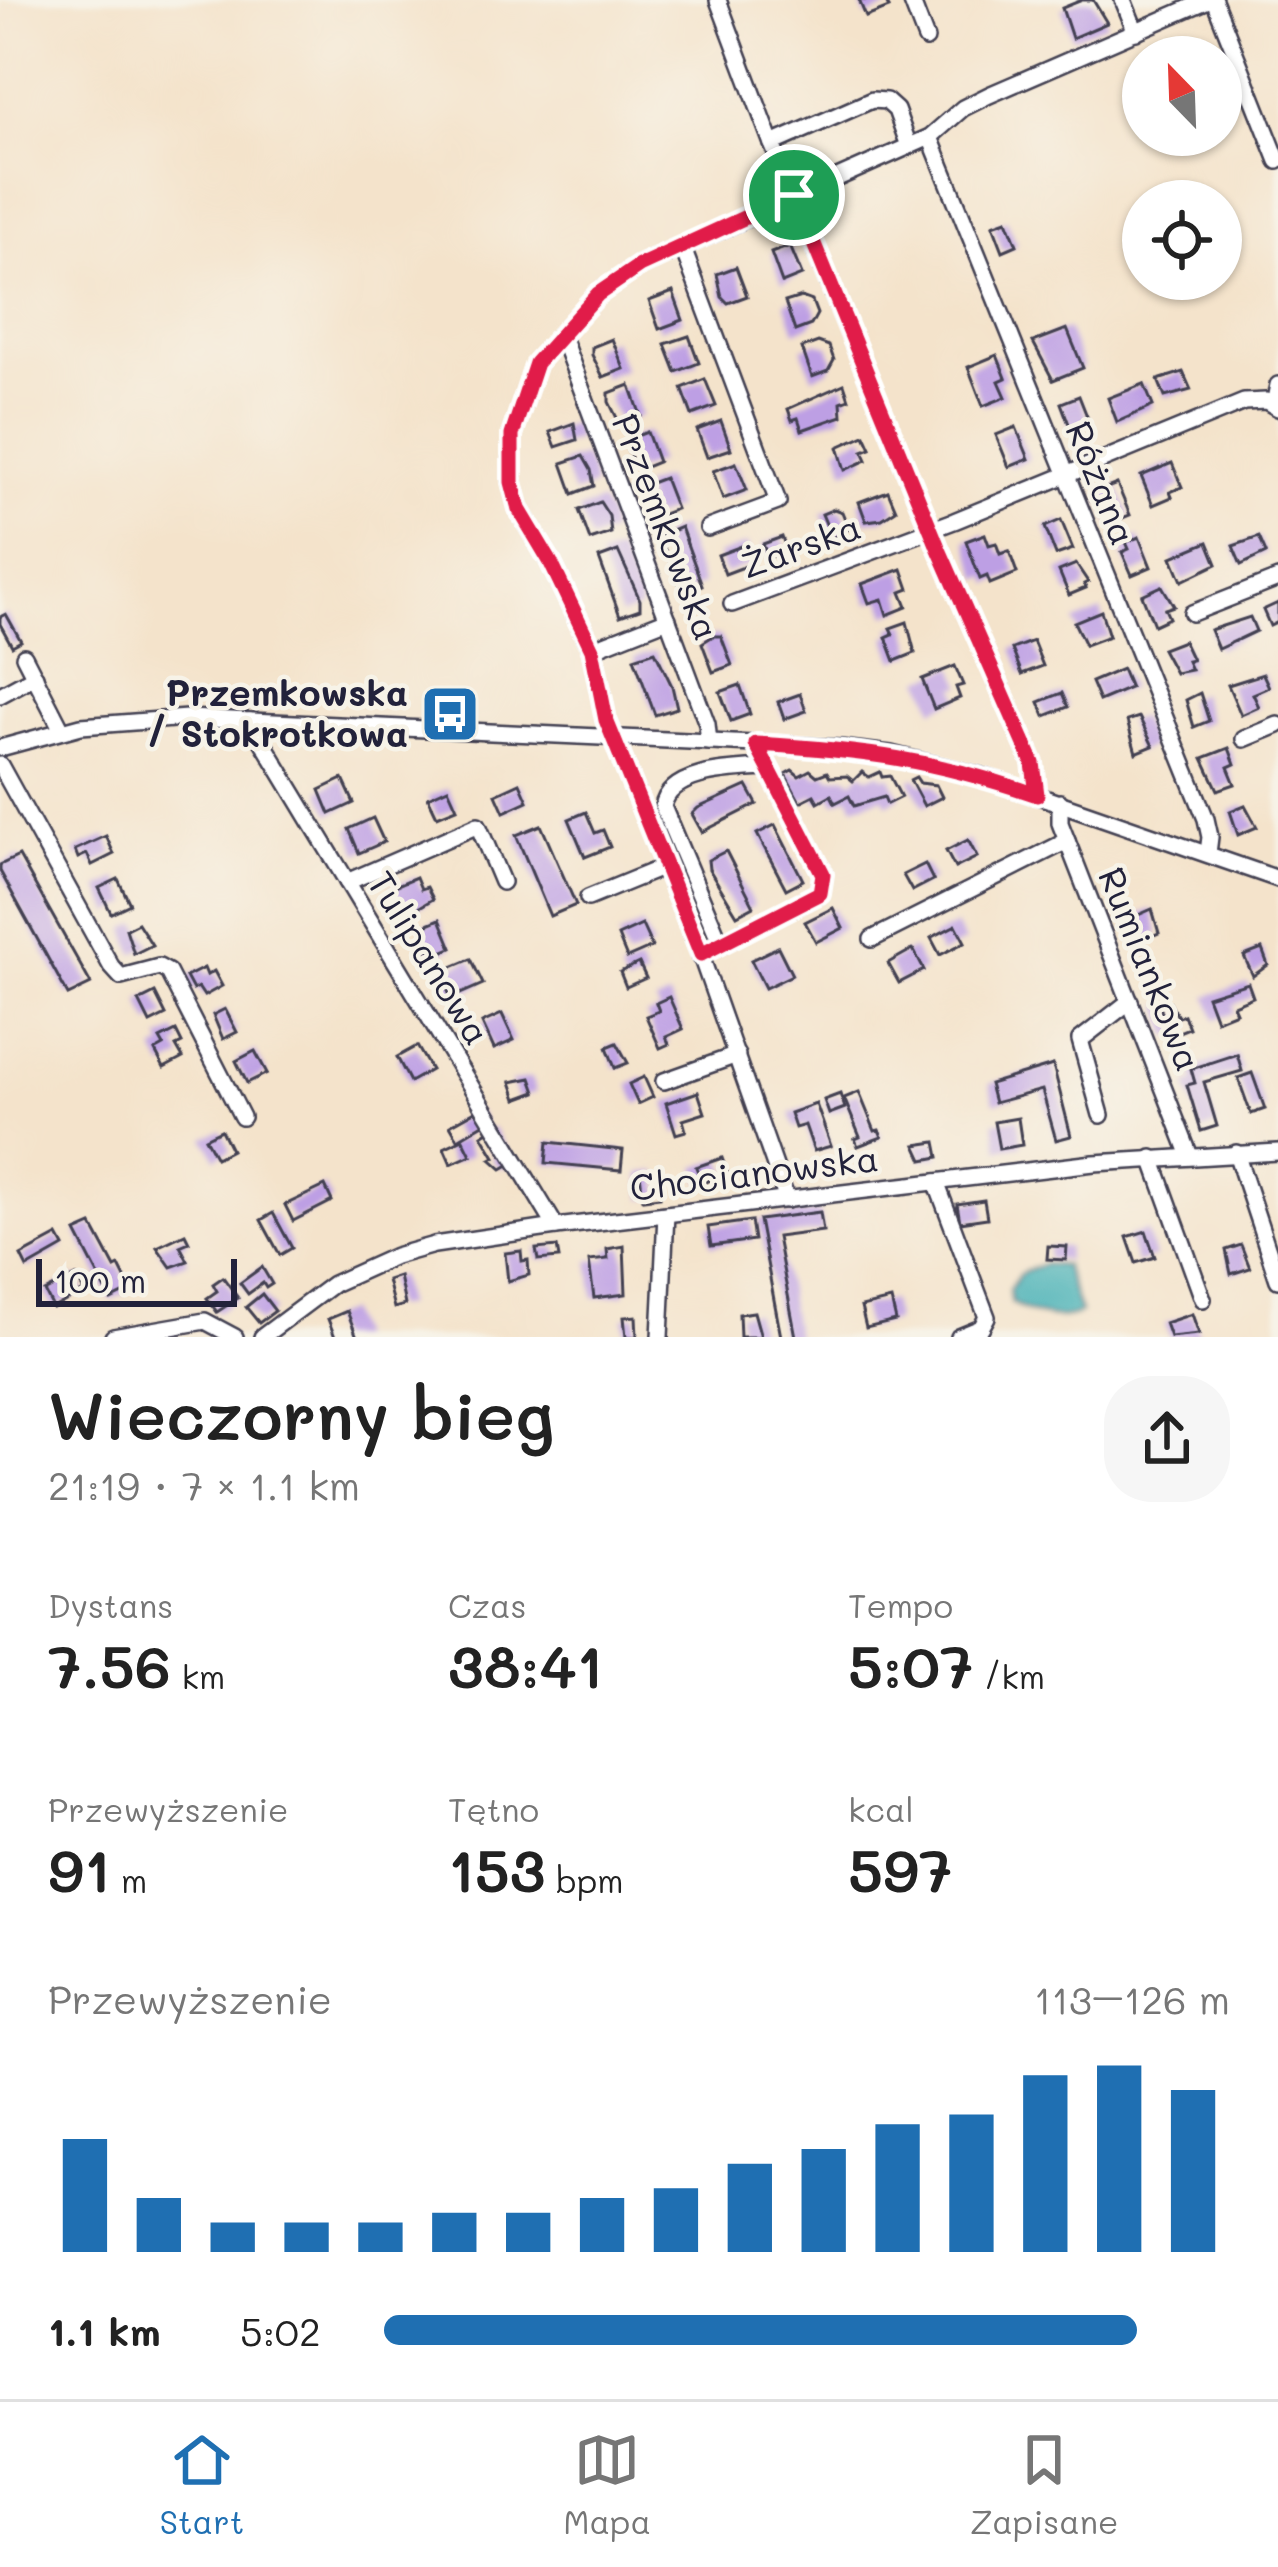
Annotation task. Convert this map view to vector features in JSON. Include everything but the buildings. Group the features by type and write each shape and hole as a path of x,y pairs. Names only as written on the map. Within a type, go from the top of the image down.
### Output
{"street":[{"path":"718,0 931,530 1033,763 1037,795"},
{"path":"911,0 926,39"},
{"path":"1123,0 1136,32"},
{"path":"787,1200 701,954 606,720 592,649 519,509 512,482 512,435 536,363 598,294 639,266 930,137 963,108 988,94 1211,0 1278,161"},
{"path":"772,144 872,100 886,101 896,110 909,146"},
{"name":"Różana","path":"930,137 1206,819 1208,853"},
{"path":"682,246 778,502 708,528"},
{"name":"Przemkowska","path":"561,334 710,742"},
{"name":"Żarska","path":"732,604 931,530 1244,403 1266,401 1276,407 1278,385"},
{"path":"1192,613 1278,579"},
{"path":"592,649 668,619"},
{"path":"24,656 62,730"},
{"path":"0,695 35,676"},
{"path":"0,748 62,730 151,718 890,754 1060,802 1278,879"},
{"name":"Tulipanowa","path":"250,721 556,1226"},
{"path":"1244,739 1278,725"},
{"path":"701,954 820,893 824,885 823,874 756,744"},
{"path":"0,765 111,966 121,977 159,967 168,972 242,1117"},
{"path":"721,944 664,798 707,772 768,768"},
{"name":"Rumiankowa","path":"1060,802 1059,818 1067,841 1190,1156"},
{"path":"347,882 478,826 502,882"},
{"path":"872,939 1067,841"},
{"path":"588,898 666,866"},
{"path":"1101,1115 1081,1040 1130,1001"},
{"path":"664,1082 737,1055"},
{"name":"Chocianowska","path":"262,1337 333,1284 395,1256 434,1245 556,1226 1152,1158 1278,1152"},
{"path":"1236,1154 1278,1280"},
{"path":"1152,1158 1203,1299"},
{"path":"936,1182 987,1317 981,1328 959,1337"},
{"path":"660,1337 666,1214"},
{"path":"113,1337 205,1322 235,1337"}],"water":[{"path":"1044,1264 1064,1266 1080,1313 1045,1316 1012,1303 1009,1290 1020,1274"}],"place":[{"name":"Przemkowska / Stokrotkowa","path":"450,714"}],"route":[{"path":"794,195 938,547 1033,763 1037,795 890,754 756,744 823,874 824,885 820,893 701,954 606,720 592,649 519,509 512,482 512,435 536,363 598,294 639,266 794,195"}]}
